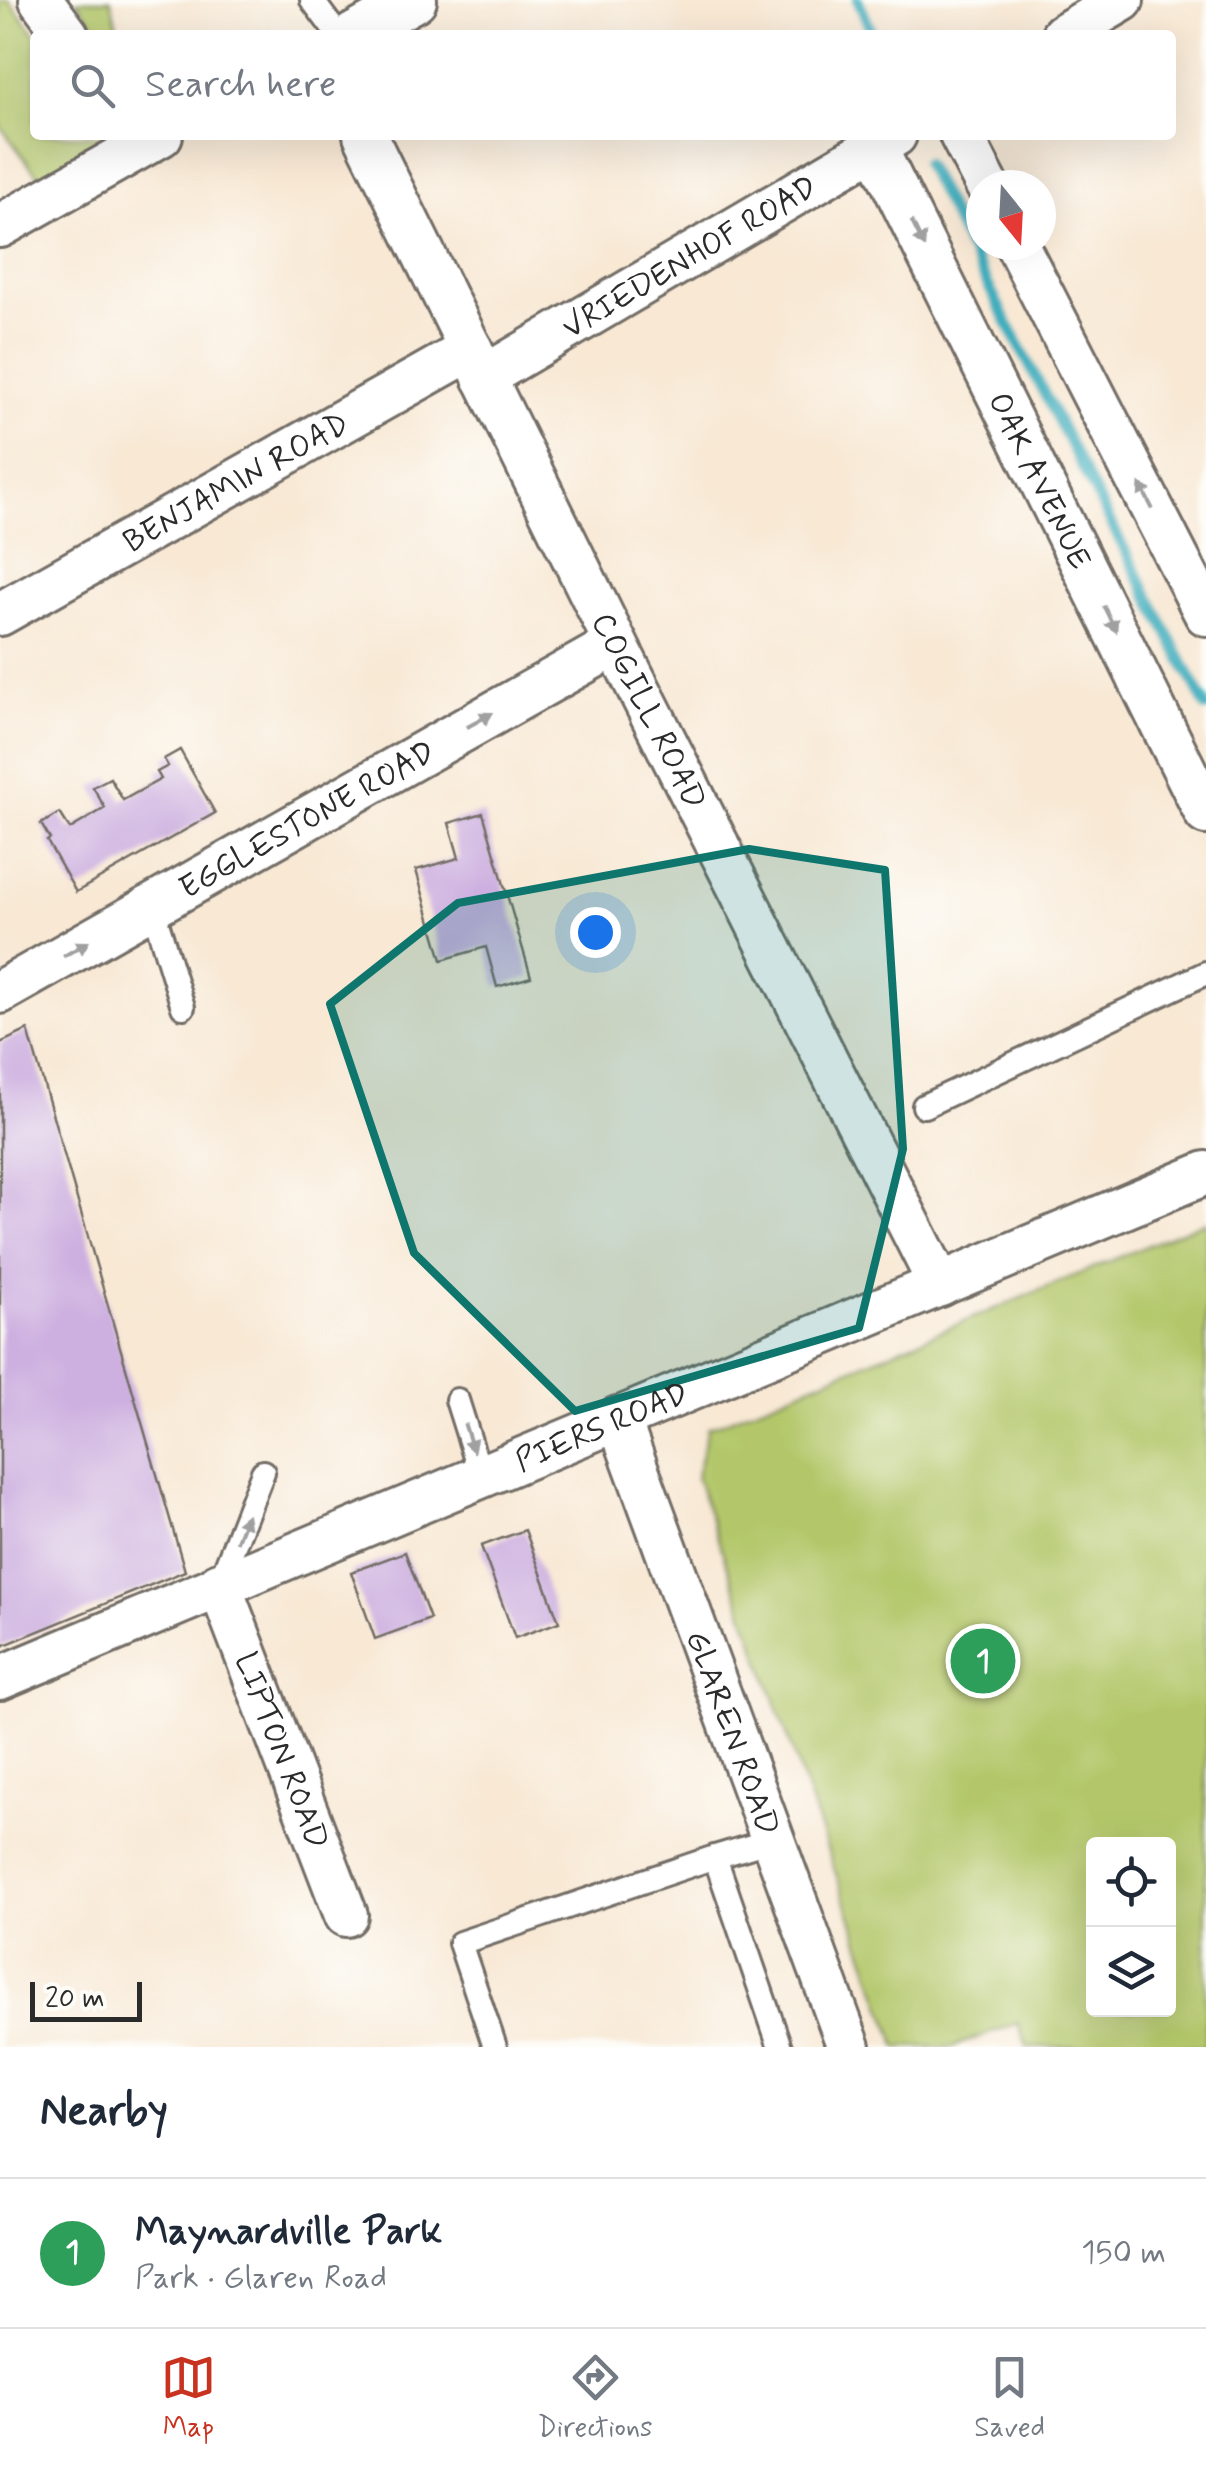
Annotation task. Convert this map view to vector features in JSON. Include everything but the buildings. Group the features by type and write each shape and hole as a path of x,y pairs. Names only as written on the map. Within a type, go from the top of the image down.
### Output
{"street":[{"path":"41,0 63,30"},
{"path":"363,30 416,0"},
{"path":"1071,30 1122,0"},
{"path":"0,226 145,140"},
{"name":"COGILL ROAD","path":"367,140 616,644 940,1285"},
{"path":"964,140 979,170"},
{"name":"VRIEDENHOF ROAD","path":"477,363 885,141"},
{"name":"OAK AVENUE","path":"885,141 1206,813"},
{"path":"1026,260 1206,614"},
{"name":"BENJAMIN ROAD","path":"0,614 477,363"},
{"name":"EGGLESTONE ROAD","path":"0,992 616,644"},
{"name":"PIERS ROAD","path":"0,1678 1206,1173"},
{"name":"GLAREN ROAD","path":"618,1418 849,2047"},
{"name":"LIPTON ROAD","path":"219,1584 346,1915"}],"lane":[{"path":"312,0 334,30"},
{"path":"152,906 183,1007"},
{"path":"924,1106 1206,973"},
{"path":"456,1400 480,1476"},
{"path":"219,1584 263,1472"},
{"path":"495,2047 460,1943 772,1840"},
{"path":"716,1857 780,2047"}],"highlighted area":[{"path":"749,849 885,870 903,1149 859,1328 575,1411 414,1253 330,1004 458,903"}],"green space":[{"path":"0,0 9,0 32,30 30,140 115,142 41,180 0,126"},
{"path":"76,0 111,0 118,30 98,30"},
{"path":"1206,1221 1206,2047 1027,2047 1018,2023 952,2047 897,2047 696,1477 708,1428"}],"waterway":[{"path":"858,0 871,30"},
{"path":"925,163 1206,707"}],"place":[{"name":"Maynardville Park","path":"983,1661"}]}
